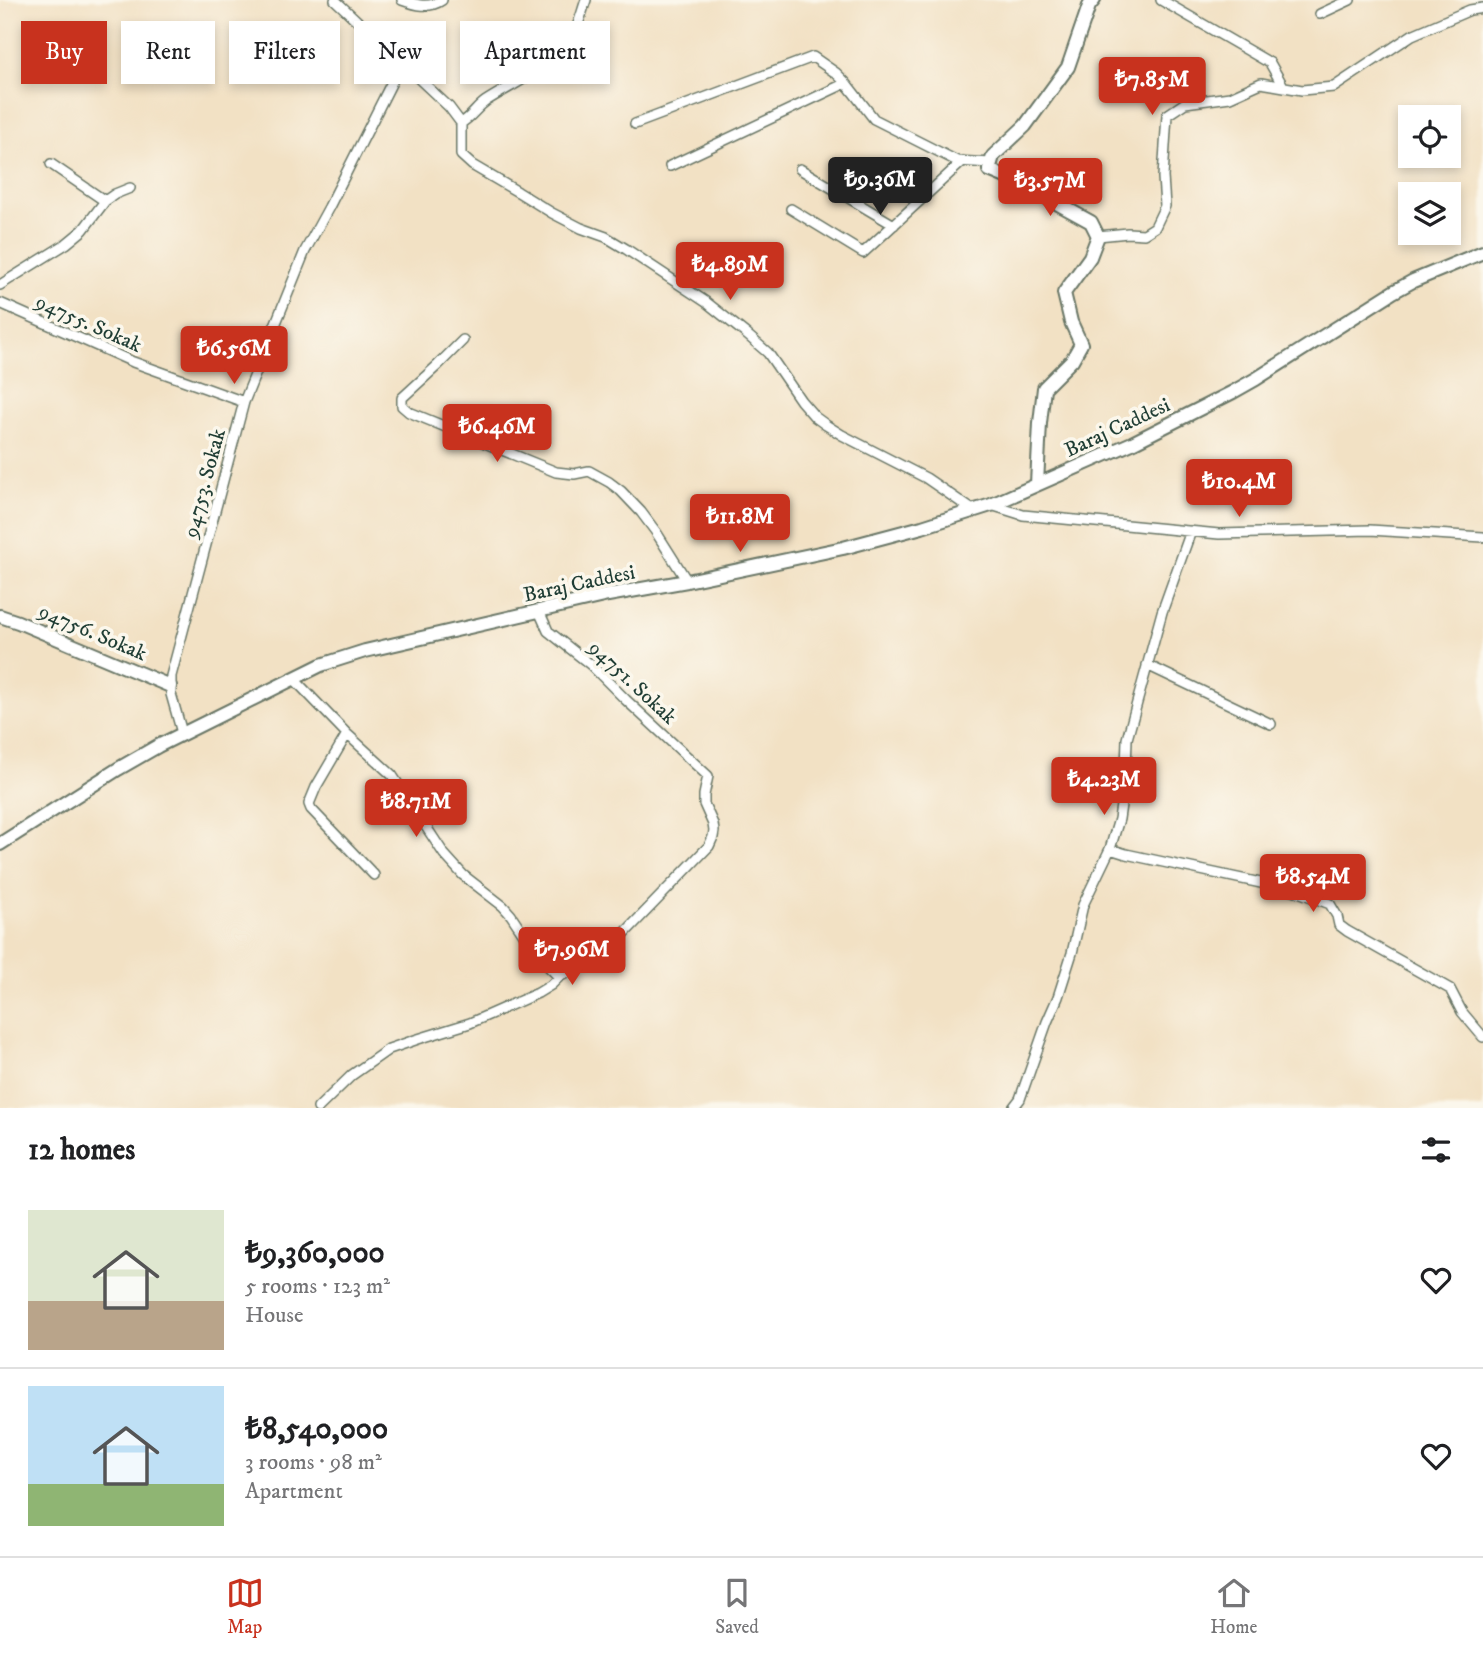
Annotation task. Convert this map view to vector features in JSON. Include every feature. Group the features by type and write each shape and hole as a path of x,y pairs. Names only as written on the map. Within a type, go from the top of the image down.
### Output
{"main road":[{"path":"1037,484 1044,388 1072,360 1081,344 1071,322 1064,293 1090,257 1098,236 1091,222 1020,183 989,170 993,156 1026,126 1068,67 1089,6 1094,0"},
{"name":"Baraj Caddesi","path":"0,844 118,769 182,733 321,665 365,651 608,595 843,548 991,505 1132,443 1210,404 1256,379 1393,292 1483,252"},
{"name":"94756. Sokak","path":"0,616 170,686"}],"street":[{"path":"335,0 358,21"},
{"path":"402,0 414,4 435,5 442,0"},
{"path":"461,123 485,102 530,75 568,45 576,31 586,0"},
{"path":"1161,0 1270,63 1283,86"},
{"path":"1320,14 1350,0"},
{"path":"1098,236 1144,234 1155,227 1165,206 1163,177 1167,115 1185,103 1230,97 1261,83 1302,90 1334,87 1412,35 1470,10 1483,8"},
{"path":"635,124 813,57 846,83 874,119 957,160 991,163"},
{"path":"670,166 846,83"},
{"name":"94753. Sokak","path":"182,733 170,686 183,627 244,402 305,251 391,84"},
{"path":"425,84 461,123 461,155 471,165 552,214 615,242 690,291 760,345 815,417 842,435 926,478 974,510"},
{"path":"791,209 863,253 963,161"},
{"path":"51,164 105,201"},
{"path":"800,169 894,225"},
{"path":"0,285 76,237 105,201 130,188"},
{"name":"94755. Sokak","path":"0,303 133,362 244,402"},
{"path":"463,340 405,394 402,406 409,412 556,472 594,472 621,491 641,512 687,581"},
{"path":"991,505 1023,515 1219,534 1370,530 1483,537"},
{"path":"1013,1108 1020,1099 1046,1022 1058,997 1083,905 1110,849 1119,819 1127,739 1162,612 1191,531"},
{"name":"94751. Sokak","path":"539,611 548,631 591,665 708,776 704,804 714,831 709,846 618,940 588,962 559,977"},
{"path":"1147,664 1271,724"},
{"path":"293,678 347,734 392,775 453,865 503,906 539,957 559,977 538,993 481,1019 389,1049 352,1075 318,1108"},
{"path":"347,734 309,804 374,875"},
{"path":"1110,849 1293,890 1330,904 1339,925 1347,931 1450,989 1461,1012 1483,1037"}]}
